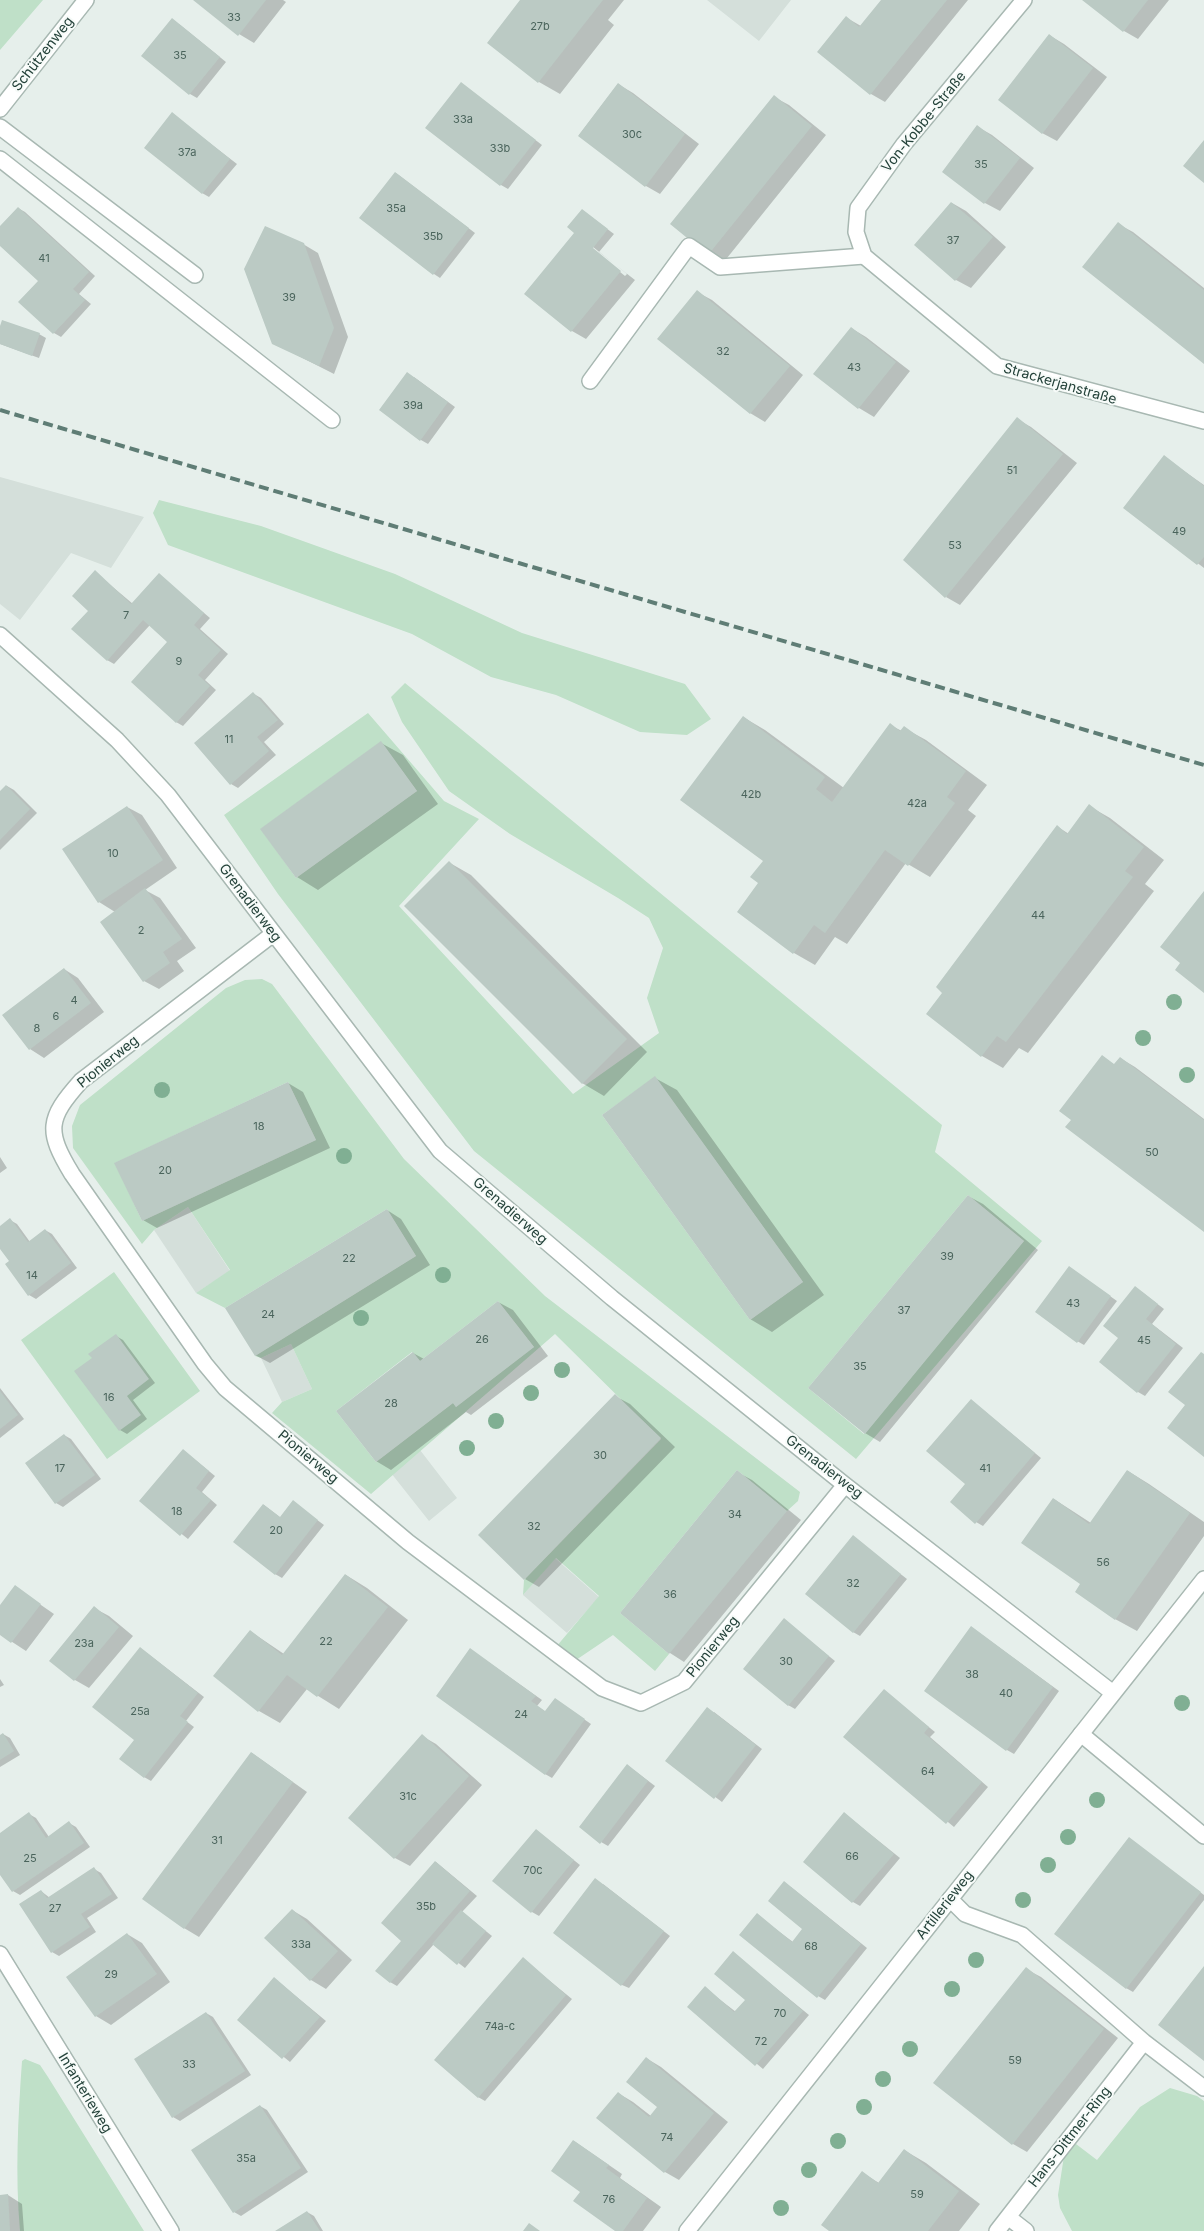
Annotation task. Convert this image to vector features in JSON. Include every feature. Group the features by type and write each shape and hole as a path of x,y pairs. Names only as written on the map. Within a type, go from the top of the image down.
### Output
{"street":[{"name":"Schützenweg","path":"0,109 86,0"},
{"name":"Von-Kobbe-Straße","path":"864,256 856,232 858,208 904,144 1024,0"},
{"path":"0,127 196,275"},
{"path":"0,158 332,420"},
{"path":"590,381 689,246 720,267 864,256"},
{"name":"Strackerjanstraße","path":"864,256 997,366 1204,422"},
{"name":"Grenadierweg","path":"0,635 117,740 168,795 440,1151 612,1298 845,1484 1114,1693"},
{"name":"Pionierweg","path":"273,934 81,1081 62,1102 55,1118 54,1139 72,1174 205,1364 225,1388 416,1548 602,1688 641,1703 684,1682 845,1484"},
{"name":"Artillerieweg","path":"687,2231 1204,1579"},
{"path":"1081,1734 1204,1836"},
{"path":"950,1899 965,1914 1022,1935 1144,2042 1204,2088"},
{"name":"Infanterieweg","path":"0,1954 171,2231"},
{"name":"Hans-Dittmer-Ring","path":"997,2231 1144,2042"},
{"path":"1008,2217 1026,2231"}],"shaded area":[{"path":"707,0 791,0 759,41"},
{"path":"0,477 144,517 111,568 71,553 20,620 0,604"},
{"path":"188,1207 230,1271 196,1293 154,1230"},
{"path":"291,1344 312,1389 282,1402 261,1358"},
{"path":"420,1450 457,1498 429,1521 391,1473"},
{"path":"555,1558 599,1597 567,1633 523,1595"}],"green space":[{"path":"0,0 43,0 0,50"},
{"path":"159,500 261,526 395,574 522,633 685,684 711,719 687,735 640,732 556,695 491,677 412,634 168,545 153,513"},
{"path":"405,683 942,1125 935,1152 1042,1241 856,1459 474,1151 278,894 224,815 368,713 444,801 479,819 399,906 573,1094 659,1033 647,998 663,948 649,918 510,834 449,791 402,722 391,697","holes":["381,742 417,791 296,878 261,829","655,1077 803,1282 750,1320 602,1115","968,1195 1024,1241 864,1434 808,1388"]},
{"path":"262,979 272,984 404,1159 545,1296 800,1492 798,1501 787,1511 737,1470 620,1613 669,1654 655,1671 613,1635 576,1660 556,1647 599,1596 556,1558 523,1595 524,1580 661,1439 555,1334 371,1494 272,1413 282,1402 312,1389 291,1344 261,1358 255,1356 416,1256 387,1209 225,1308 196,1293 230,1270 188,1207 154,1230 142,1244 73,1148 72,1126 80,1105 226,988 245,980","holes":["288,1082 316,1140 142,1221 115,1163","498,1301 534,1347 456,1407 453,1403 376,1462 336,1411 412,1352 420,1361"]},
{"path":"114,1272 200,1391 107,1459 21,1340"},
{"path":"25,2059 40,2065 144,2231 20,2231 18,2188 19,2104 22,2061"},
{"path":"1170,2088 1197,2096 1204,2101 1204,2231 1072,2231 1060,2208 1058,2195 1064,2156 1076,2144 1097,2160 1140,2107"}],"building":[{"path":"193,0 266,0 238,36"},
{"path":"520,0 603,0 538,83 487,43"},
{"path":"881,0 947,0 870,95 817,52 846,16 859,27"},
{"path":"1082,0 1148,0 1123,32"},
{"path":"172,18 220,57 189,95 141,56"},
{"path":"1049,34 1093,68 1042,134 998,100"},
{"path":"461,82 536,140 500,186 425,128"},
{"path":"618,83 685,134 645,187 578,136"},
{"path":"774,95 812,126 708,255 670,224"},
{"path":"172,112 230,159 202,194 144,148"},
{"path":"977,125 1020,158 984,204 942,172"},
{"path":"1204,140 1204,183 1183,166"},
{"path":"395,172 469,228 433,275 359,218"},
{"path":"951,202 993,237 955,281 914,245"},
{"path":"18,207 89,272 73,289 85,300 53,334 18,302 38,281 0,246 0,226"},
{"path":"582,209 608,229 593,248 621,271 571,332 524,294 574,233 567,227"},
{"path":"1118,222 1204,290 1204,364 1082,267"},
{"path":"265,226 304,243 334,328 319,366 272,344 244,269"},
{"path":"697,290 790,366 750,414 657,339"},
{"path":"2,320 40,333 32,356 0,344"},
{"path":"851,327 896,362 858,409 813,374"},
{"path":"407,372 448,402 420,441 379,410"},
{"path":"1017,417 1063,454 945,598 903,560"},
{"path":"1164,455 1204,486 1204,557 1197,565 1123,508"},
{"path":"95,570 131,604 159,573 204,613 194,625 221,650 198,675 210,686 176,723 131,682 167,642 143,620 107,661 71,629 88,611 72,596"},
{"path":"253,692 278,720 257,737 269,751 230,785 194,743"},
{"path":"743,716 825,777 816,789 832,802 890,723 900,731 904,726 966,771 947,797 955,803 908,866 885,850 825,933 814,925 793,954 737,912 758,883 750,877 763,861 680,800"},
{"path":"381,741 417,791 296,878 260,829"},
{"path":"6,785 30,809 0,840 0,791"},
{"path":"1089,804 1144,847 1125,871 1133,877 1006,1042 997,1036 981,1057 926,1014 942,993 936,987 1057,825 1067,834"},
{"path":"127,806 163,860 98,903 62,849"},
{"path":"449,861 627,1039 582,1084 404,906"},
{"path":"145,888 182,939 163,952 170,963 143,982 100,922"},
{"path":"1204,891 1204,993 1175,970 1180,963 1160,947"},
{"path":"64,968 91,1003 29,1050 2,1015"},
{"path":"1102,1055 1114,1064 1120,1057 1204,1120 1204,1232 1065,1127 1071,1120 1059,1111"},
{"path":"655,1076 803,1282 750,1320 602,1115"},
{"path":"288,1082 316,1140 142,1221 114,1163"},
{"path":"968,1195 1024,1241 865,1434 808,1388"},
{"path":"387,1209 416,1256 255,1356 225,1308"},
{"path":"10,1218 28,1242 45,1229 71,1263 28,1296 5,1264 9,1261 0,1249 0,1226"},
{"path":"1069,1266 1111,1296 1077,1343 1035,1312"},
{"path":"1135,1286 1158,1304 1146,1319 1176,1344 1137,1393 1099,1362 1118,1338 1103,1326"},
{"path":"498,1301 534,1347 456,1407 453,1403 376,1462 336,1411 413,1352 420,1361"},
{"path":"116,1334 149,1379 127,1396 141,1415 119,1431 74,1371 92,1358 88,1354"},
{"path":"1201,1352 1204,1354 1204,1457 1167,1428 1185,1405 1168,1392"},
{"path":"0,1391 18,1415 0,1429"},
{"path":"615,1394 661,1438 524,1580 478,1535"},
{"path":"971,1399 1035,1453 975,1524 950,1502 965,1484 926,1451"},
{"path":"64,1434 95,1475 55,1504 25,1463"},
{"path":"183,1449 209,1471 196,1488 211,1500 180,1536 139,1501"},
{"path":"737,1470 787,1511 669,1654 620,1613"},
{"path":"1127,1470 1190,1513 1115,1620 1075,1592 1080,1584 1021,1543 1053,1498 1089,1524"},
{"path":"293,1500 318,1520 275,1575 233,1542 263,1504 280,1517"},
{"path":"853,1535 901,1574 853,1633 805,1594"},
{"path":"345,1574 388,1607 317,1697 287,1675 258,1712 213,1676 250,1630 282,1655"},
{"path":"15,1585 41,1604 11,1643 0,1635 0,1605"},
{"path":"94,1606 119,1627 74,1681 49,1661"},
{"path":"784,1618 829,1656 788,1706 743,1669"},
{"path":"971,1626 1053,1687 1006,1751 924,1691"},
{"path":"140,1647 198,1693 180,1716 188,1722 144,1778 119,1759 134,1740 92,1707"},
{"path":"470,1648 536,1696 531,1701 545,1711 555,1698 585,1719 545,1775 436,1696"},
{"path":"884,1689 929,1727 924,1733 982,1782 946,1824 843,1737"},
{"path":"707,1707 756,1745 714,1799 665,1761"},
{"path":"3,1733 14,1751 0,1760 0,1735"},
{"path":"422,1734 469,1776 394,1859 348,1818"},
{"path":"251,1752 293,1782 184,1929 142,1899"},
{"path":"627,1764 648,1781 600,1844 579,1827"},
{"path":"29,1812 46,1838 69,1821 84,1843 12,1892 0,1875 0,1833"},
{"path":"844,1812 894,1854 852,1903 803,1862"},
{"path":"536,1829 574,1860 531,1913 492,1881"},
{"path":"1129,1837 1201,1892 1126,1989 1054,1934"},
{"path":"435,1861 470,1891 390,1983 375,1971 401,1941 381,1923"},
{"path":"94,1867 112,1894 81,1914 90,1927 51,1953 19,1904 41,1890 47,1898"},
{"path":"595,1878 664,1931 621,1986 553,1933"},
{"path":"784,1881 861,1944 817,1998 739,1935 757,1913 792,1942 802,1929 768,1901"},
{"path":"292,1909 338,1951 310,1981 264,1938"},
{"path":"461,1910 486,1931 457,1965 432,1944"},
{"path":"127,1933 157,1974 95,2017 66,1977"},
{"path":"733,1951 803,2011 755,2066 687,2007 705,1986 734,2012 745,2000 714,1974"},
{"path":"523,1957 566,1995 478,2098 434,2060"},
{"path":"1204,1966 1204,2061 1158,2025"},
{"path":"1026,1967 1104,2029 1012,2145 933,2083"},
{"path":"274,1977 320,2017 282,2059 237,2020"},
{"path":"206,2012 245,2071 172,2118 134,2059"},
{"path":"646,2057 714,2113 664,2173 596,2118 618,2092 649,2117 657,2107 626,2082"},
{"path":"260,2105 301,2168 233,2213 191,2150"},
{"path":"573,2140 609,2165 606,2168 647,2198 623,2231 615,2231 573,2201 580,2192 551,2171"},
{"path":"904,2149 959,2191 928,2231 829,2231 821,2225 862,2171 878,2183"},
{"path":"8,2194 10,2231 0,2231 0,2195"},
{"path":"307,2211 320,2231 275,2231"},
{"path":"529,2223 540,2231 523,2231"}],"railway":[{"path":"0,410 1204,765"}]}
